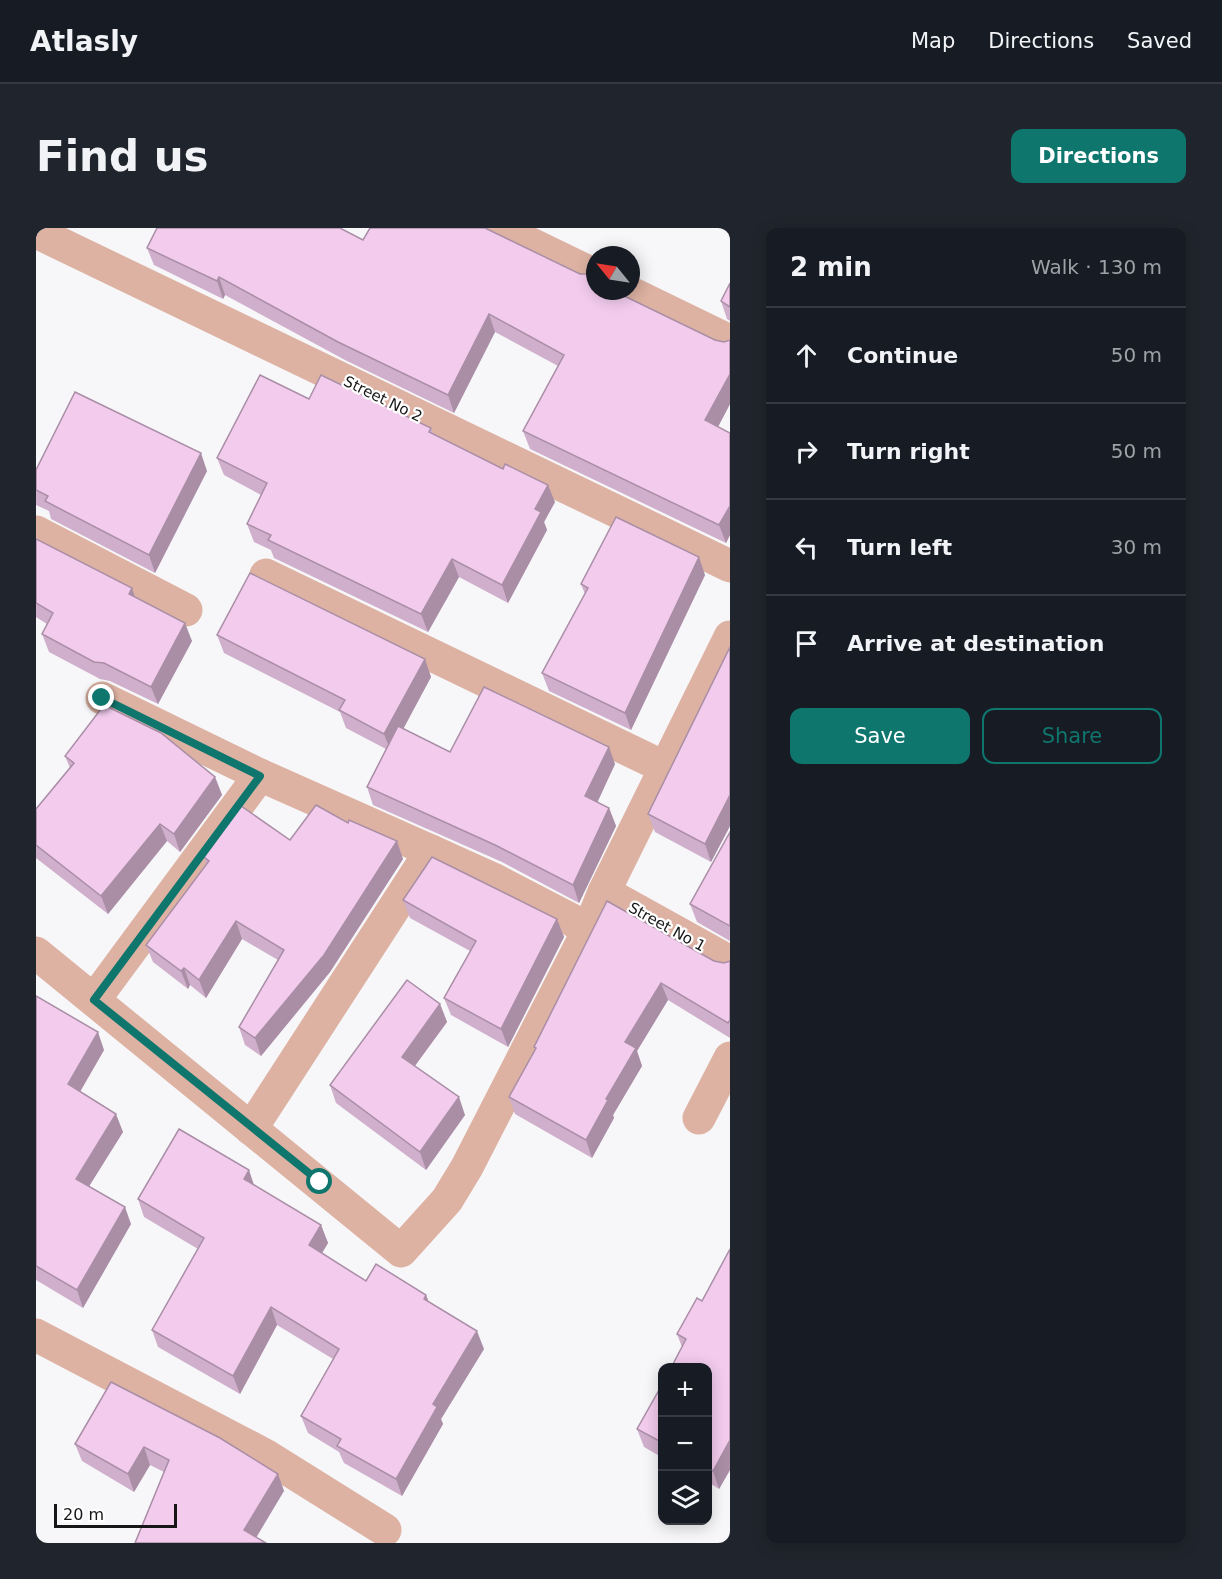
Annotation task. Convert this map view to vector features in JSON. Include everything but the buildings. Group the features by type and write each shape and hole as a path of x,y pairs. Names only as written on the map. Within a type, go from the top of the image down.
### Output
{"street":[{"path":"498,228 586,271"},
{"name":"Street No 2","path":"36,232 730,566"},
{"path":"640,297 730,341"},
{"path":"36,532 186,610"},
{"path":"266,576 666,768"},
{"path":"36,953 401,1251 447,1200 467,1167 589,929 604,892 730,637"},
{"path":"102,698 260,776 493,879 589,929"},
{"path":"94,1000 260,776"},
{"path":"251,1129 431,851"},
{"name":"Street No 1","path":"604,892 730,962"},
{"path":"699,1118 730,1058"},
{"path":"36,1335 265,1455 386,1530"}],"route":[{"path":"102,698 260,776 94,1000 251,1129 320,1182"}]}
